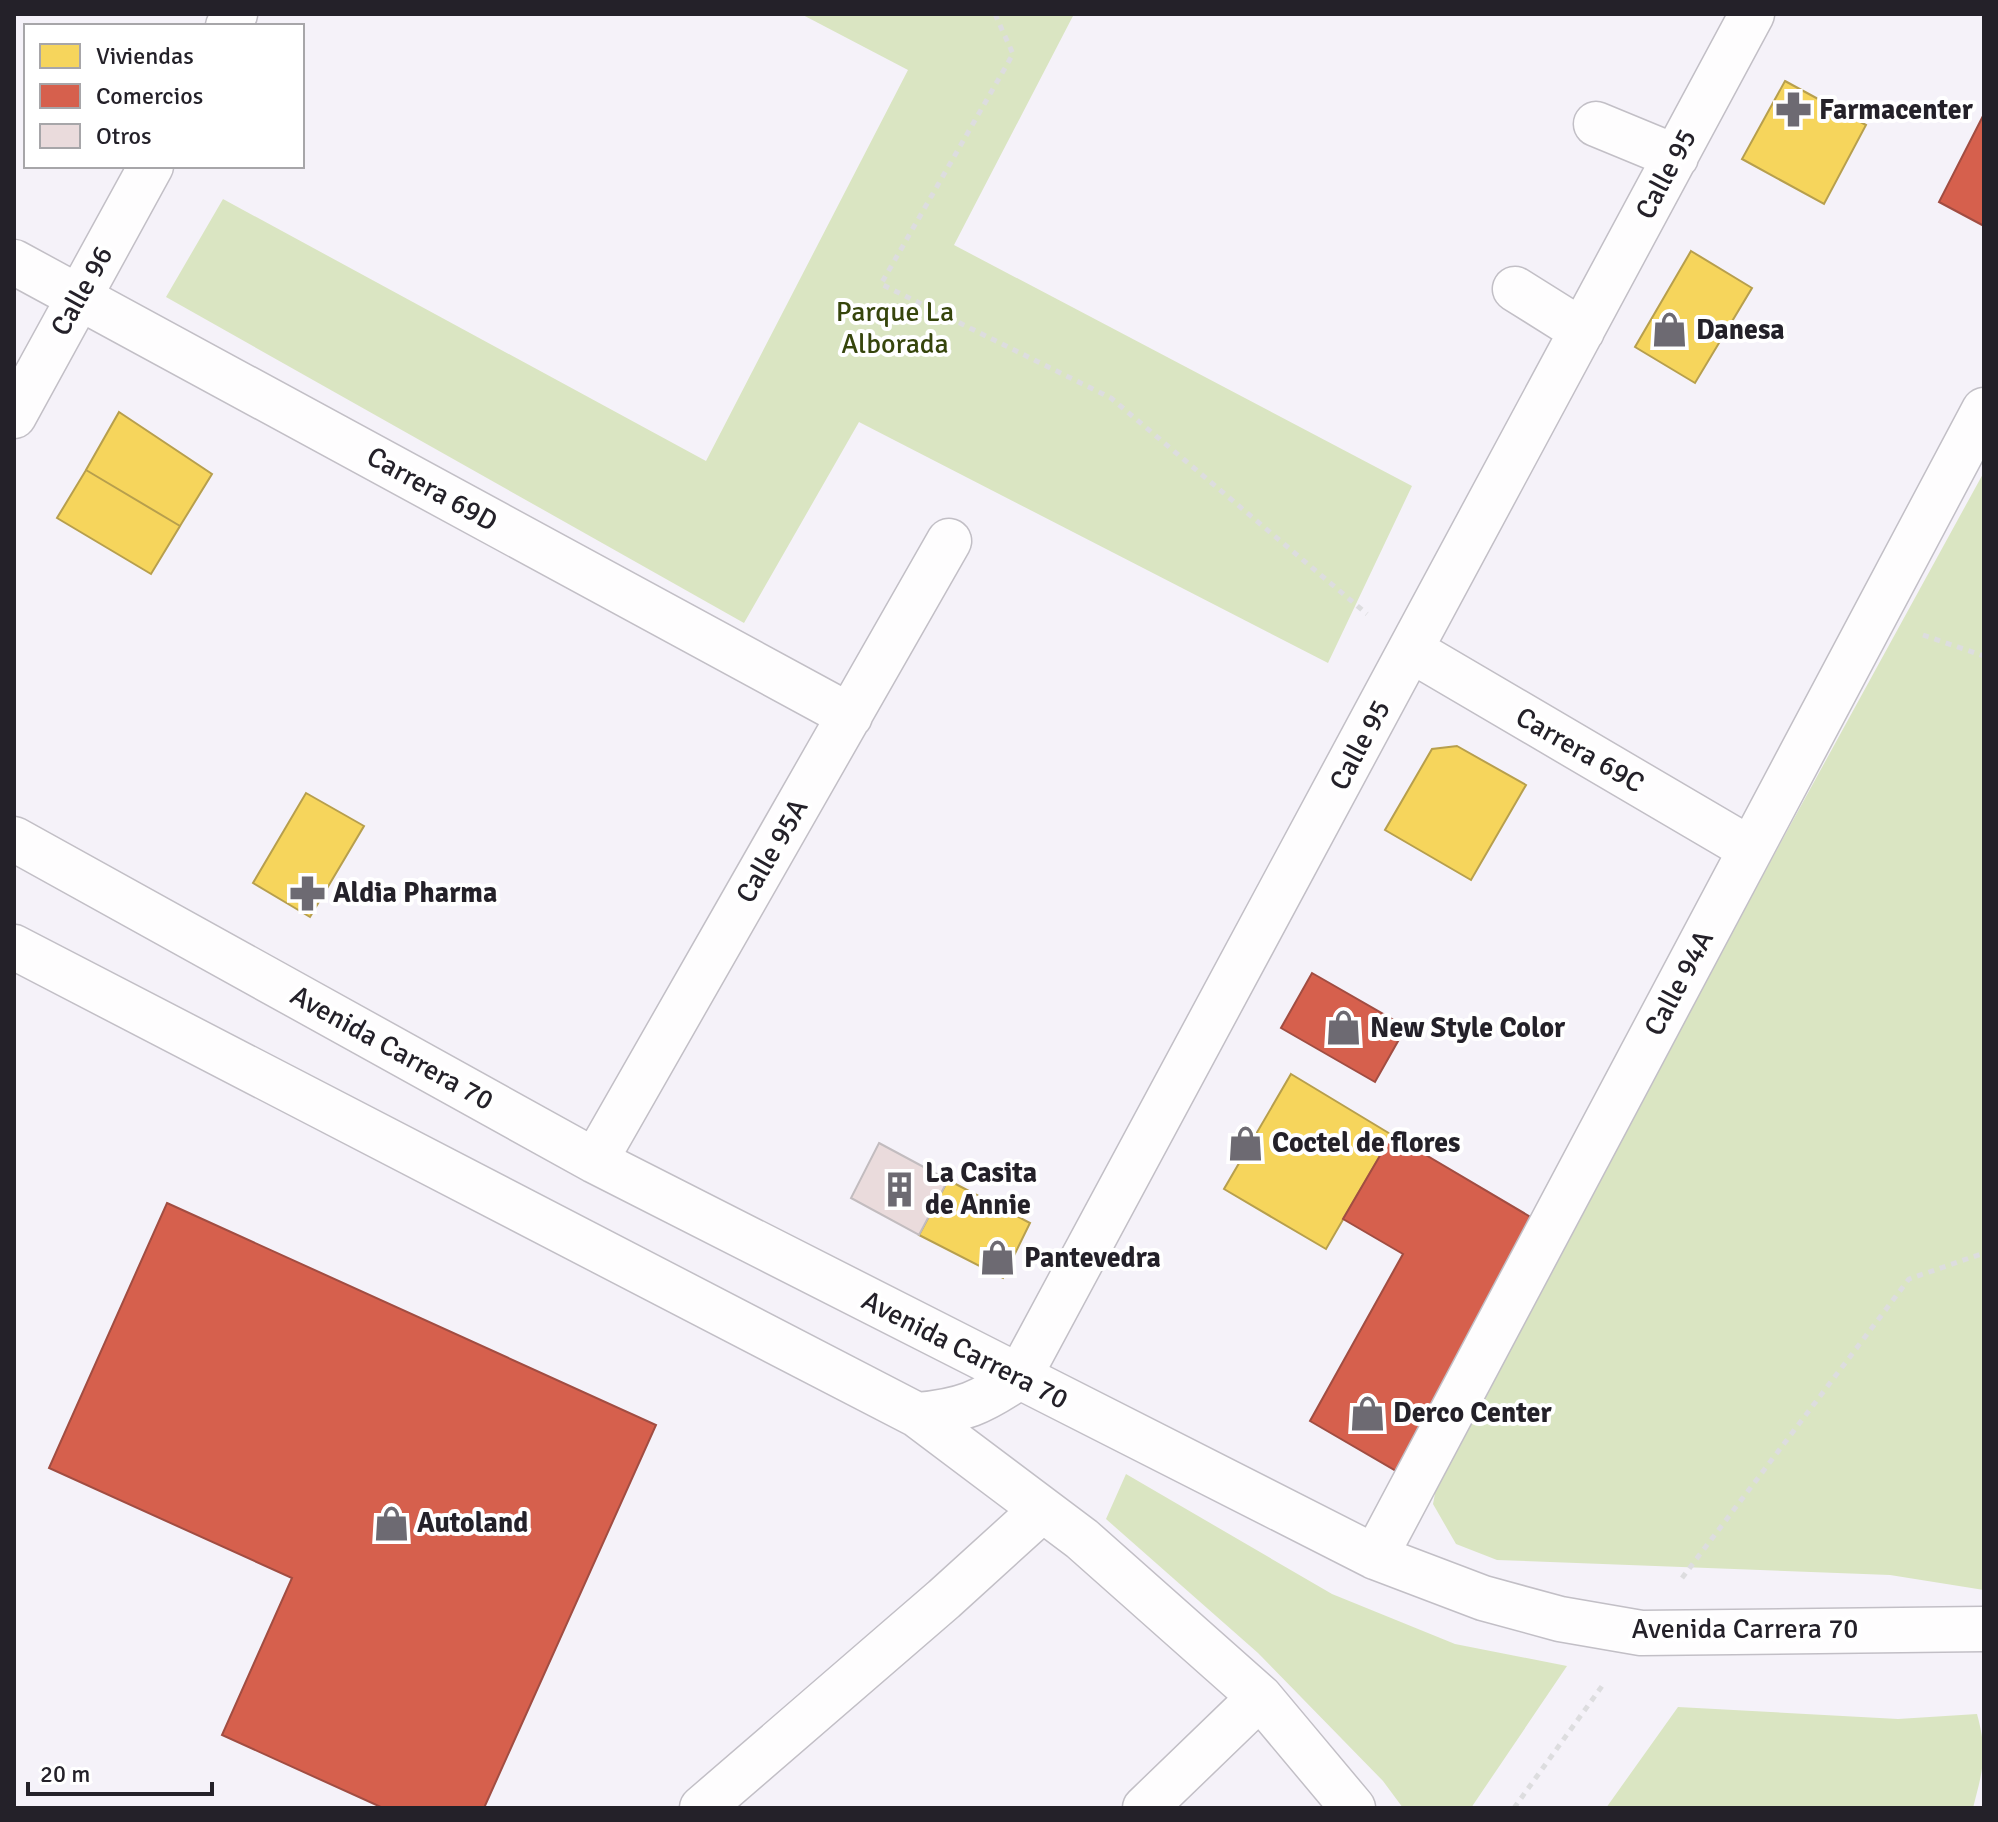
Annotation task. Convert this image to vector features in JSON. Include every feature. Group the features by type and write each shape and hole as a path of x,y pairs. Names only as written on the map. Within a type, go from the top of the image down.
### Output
{"street":[{"name":"Calle 95","path":"917,1415 953,1412 989,1398 1019,1377 1752,14"},
{"path":"1596,124 1676,157"},
{"name":"Calle 96","path":"14,416 150,168"},
{"name":"Carrera 69D","path":"14,262 850,716"},
{"path":"1515,289 1582,331"},
{"name":"Calle 94A","path":"1375,1557 1984,410"},
{"name":"Calle 95A","path":"595,1161 949,541"},
{"name":"Carrera 69C","path":"1411,650 1750,849"},
{"name":"Avenida Carrera 70","path":"14,839 595,1161 1375,1557 1483,1598 1560,1619 1641,1633 1984,1629"},
{"path":"14,947 917,1415 1082,1539 1260,1697 1353,1808"},
{"path":"702,1808 933,1609 1042,1510"},
{"path":"1145,1808 1260,1697"}],"path":[{"path":"995,14 1013,54 881,284 1111,398 1411,650"},
{"path":"1514,1808 1641,1633 1909,1279 1984,1253"}],"green space":[{"name":"Parque La Alborada","path":"801,14 1074,14 954,245 1412,486 1328,663 859,422 744,623 166,297 223,199 706,461 908,70"},
{"path":"1984,472 1984,1590 1890,1575 1497,1560 1456,1544 1433,1504 1441,1462"},
{"path":"1126,1474 1332,1594 1455,1644 1567,1666 1471,1808 1403,1808 1383,1781 1258,1653 1106,1519"},
{"path":"1678,1707 1898,1719 1977,1714 1983,1761 1973,1808 1606,1808"}],"building: Viviendas":[{"path":"1785,81 1866,125 1824,204 1742,159"},
{"path":"1691,251 1752,288 1695,383 1635,347"},
{"path":"119,412 212,474 180,526 86,470"},
{"path":"86,470 180,526 151,574 57,518"},
{"path":"1457,746 1526,785 1471,880 1385,830 1432,749"},
{"path":"306,793 364,826 310,917 253,883"},
{"path":"1291,1074 1392,1135 1326,1249 1224,1189"},
{"path":"948,1180 1030,1223 1003,1278 919,1235"}],"building: Comercios":[{"path":"1984,114 1984,226 1939,202"},
{"name":"New Style Color","path":"1312,973 1406,1027 1375,1082 1281,1028"},
{"path":"1392,1135 1534,1219 1398,1472 1310,1421 1403,1254 1343,1219"},
{"name":"Autoland","path":"167,1203 656,1425 484,1808 383,1808 222,1735 292,1578 49,1468"}],"building: Otros":[{"name":"La Casita de Annie","path":"879,1143 948,1180 919,1235 851,1198"}],"place":[{"name":"Farmacenter","path":"1793,110"},
{"name":"Danesa","path":"1670,330"},
{"name":"Aldia Pharma","path":"307,893"},
{"name":"New Style Color","path":"1344,1028"},
{"name":"Coctel de flores","path":"1246,1143"},
{"name":"La Casita de Annie","path":"899,1189"},
{"name":"Pantevedra","path":"998,1258"},
{"name":"Derco Center","path":"1367,1413"},
{"name":"Autoland","path":"391,1523"}]}
